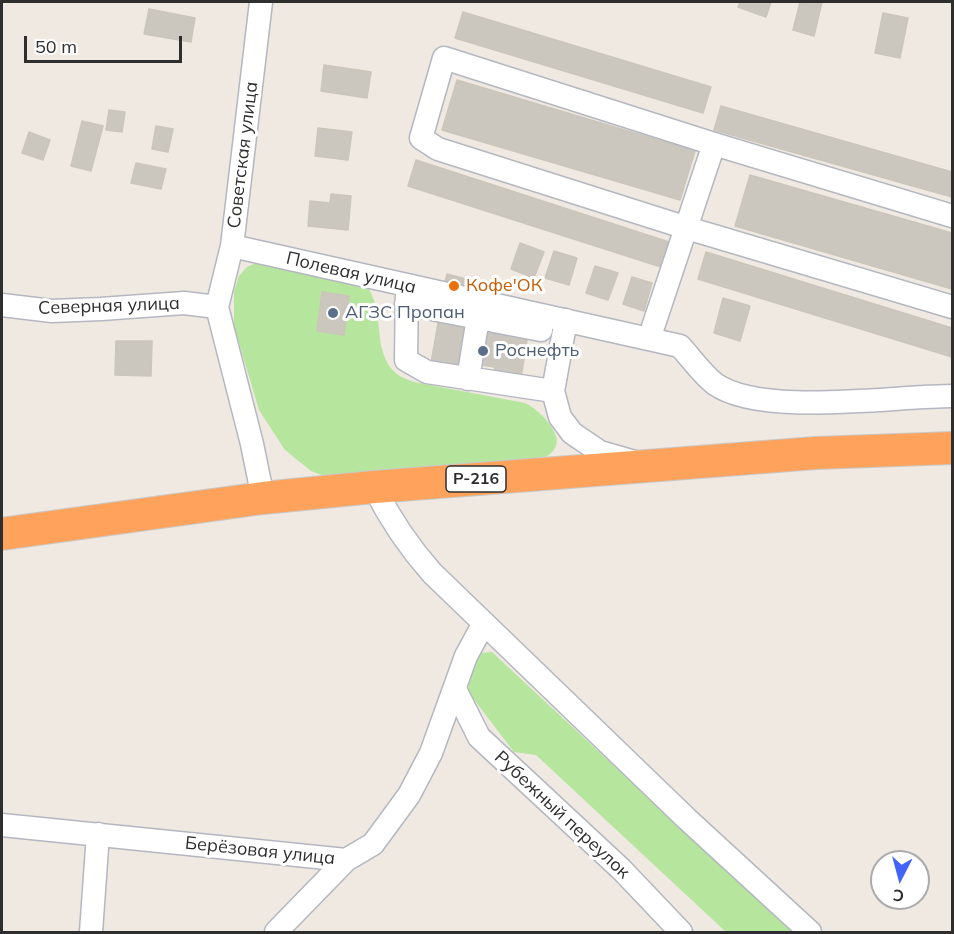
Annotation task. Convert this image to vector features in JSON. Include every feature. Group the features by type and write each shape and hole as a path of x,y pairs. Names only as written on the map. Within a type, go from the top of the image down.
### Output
{"highway":[{"name":"Р-216","path":"2,534 263,498 374,487 816,453 952,448"}],"street":[{"name":"Советская улица","path":"217,307 232,246 261,2"},
{"path":"952,216 714,144 444,58 421,138 438,149 687,228 952,307"},
{"path":"649,339 714,144"},
{"name":"Полевая улица","path":"232,246 406,294 564,327 649,339 680,346 715,383 742,397 805,403 952,396"},
{"path":"553,392 427,372 406,360 406,294 478,318 564,327 553,392 560,417 572,433 600,452 648,465"},
{"name":"Северная улица","path":"2,305 52,310 184,303 217,307"},
{"path":"217,307 252,444 263,498"},
{"path":"468,379 478,318"},
{"path":"374,487 409,548 432,573 687,819 810,933"},
{"name":"Берёзовая улица","path":"2,825 346,860 373,844 409,795 431,753 466,656 484,623"},
{"name":"Рубежный переулок","path":"455,689 480,737 622,870 681,933"},
{"path":"91,933 98,834"},
{"path":"276,933 346,860"}],"green space":[{"path":"256,263 268,263 365,284 372,294 384,355 397,374 414,382 525,403 536,410 553,429 557,442 554,450 540,460 335,480 311,471 285,450 259,410 234,326 234,291 239,276 247,267"},
{"path":"492,652 792,932 726,932 536,755 514,752 469,693 468,677 480,653"}],"building":[{"path":"740,2 771,2 766,17 738,7"},
{"path":"800,2 822,2 814,36 793,30"},
{"path":"149,9 195,18 191,42 144,34"},
{"path":"463,12 711,87 703,113 455,38"},
{"path":"883,13 908,18 900,58 875,53"},
{"path":"324,65 371,72 367,98 321,91"},
{"path":"457,80 695,151 680,200 442,130"},
{"path":"721,106 952,172 952,197 714,130"},
{"path":"109,110 125,112 122,132 106,130"},
{"path":"82,121 103,126 91,171 71,166"},
{"path":"156,126 173,129 168,152 152,149"},
{"path":"318,128 352,132 348,160 315,156"},
{"path":"29,132 50,140 43,160 22,153"},
{"path":"416,160 669,242 661,267 408,186"},
{"path":"136,163 166,169 161,189 131,183"},
{"path":"750,175 952,233 952,289 735,226"},
{"path":"331,194 351,196 348,230 308,226 310,201 330,203"},
{"path":"520,243 544,252 534,278 511,269"},
{"path":"554,251 577,258 569,285 545,278"},
{"path":"706,252 952,328 952,357 698,279"},
{"path":"595,266 618,273 608,300 586,293"},
{"path":"447,274 466,279 462,298 442,293"},
{"path":"632,277 652,283 644,311 623,304"},
{"name":"АГЗС Пропан","path":"322,292 349,296 344,335 317,331"},
{"path":"723,298 750,306 740,341 714,333"},
{"path":"439,318 467,323 460,368 431,363"},
{"path":"466,328 501,334 528,334 521,378 494,374 495,367 461,362"},
{"path":"116,341 152,341 151,376 115,375"}],"place":[{"name":"Кофе'ОК","path":"454,286"},
{"name":"АГЗС Пропан","path":"333,313"},
{"name":"Роснефть","path":"483,351"}]}
